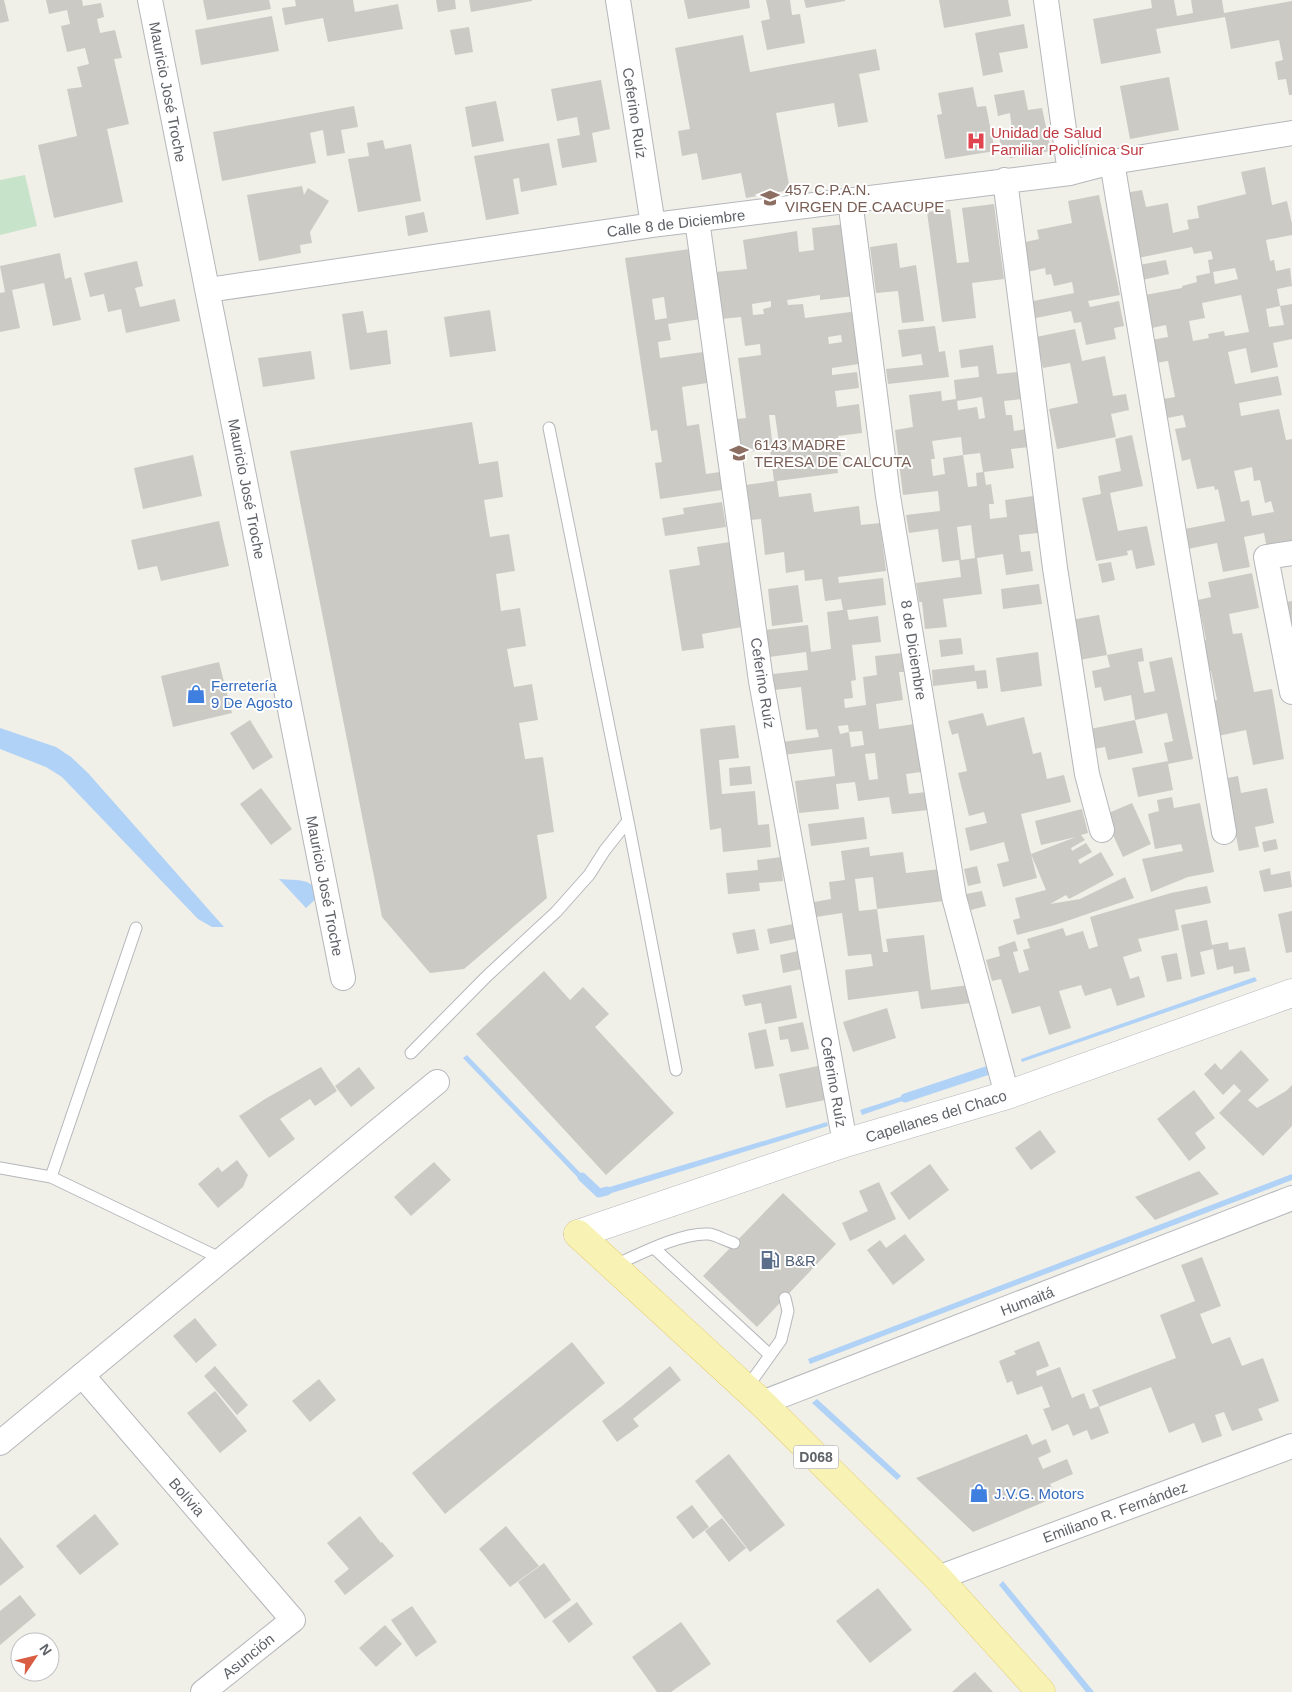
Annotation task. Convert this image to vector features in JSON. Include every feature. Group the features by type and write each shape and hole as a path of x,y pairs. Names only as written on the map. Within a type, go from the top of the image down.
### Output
{"main road":[{"name":"D068","path":"578,1234 754,1396 938,1578 1041,1692"}],"street":[{"name":"Mauricio José Troche","path":"150,0 343,978"},
{"name":"Ceferino Ruíz","path":"618,0 653,225"},
{"path":"1046,0 1070,173"},
{"name":"Calle 8 de Diciembre","path":"208,290 653,225 1070,173 1112,162 1292,133"},
{"path":"1112,162 1224,832"},
{"path":"1005,180 1055,568 1087,774 1102,830"},
{"name":"8 de Diciembre","path":"850,200 888,496 954,897 1007,1095"},
{"name":"Ceferino Ruíz","path":"697,220 761,680 845,1143"},
{"path":"1292,553 1266,557 1292,692"},
{"name":"Capellanes del Chaco","path":"578,1234 845,1143 1007,1095 1292,992"},
{"path":"0,1443 437,1082"},
{"name":"Humaitá","path":"754,1396 1292,1198"},
{"name":"Bolívia","path":"82,1375 293,1620"},
{"name":"Emiliano R. Fernández","path":"938,1578 1292,1446"},
{"name":"Asunción","path":"203,1692 293,1620"}],"lane":[{"path":"549,428 676,1070"},
{"path":"411,1053 487,976 556,912 589,875 605,850 628,821"},
{"path":"51,1177 136,928"},
{"path":"0,1168 51,1177 222,1259"},
{"path":"612,1266 687,1236 710,1234 734,1244"},
{"path":"654,1248 770,1355"},
{"path":"754,1396 770,1355 781,1340 788,1311 785,1298"}],"green space":[{"path":"25,175 37,226 0,235 0,180"}],"water":[{"path":"0,728 56,747 71,757 88,773 224,927 212,927 198,919 62,777 46,767 0,749"},
{"path":"279,879 307,882 321,894 306,908"},
{"path":"1255,977 1257,981 1022,1062 1021,1059"},
{"path":"467,1055 592,1185 586,1186 463,1058"},
{"path":"916,1092 917,1096 862,1115 860,1110"},
{"path":"827,1122 828,1126 602,1196 593,1192"},
{"path":"1292,1174 1292,1180 810,1364 808,1359"},
{"path":"817,1399 901,1476 897,1480 812,1403"},
{"path":"1003,1581 1094,1692 1086,1692 999,1585"}],"building":[{"path":"0,0 4,0 9,21 0,23"},
{"path":"46,0 82,0 83,6 101,3 104,17 97,19 100,33 115,30 122,58 114,59 129,124 107,129 123,202 54,218 38,145 77,136 67,89 82,87 77,67 89,64 85,48 67,52 61,26 70,24 67,10 49,14"},
{"path":"203,0 269,0 271,9 207,20"},
{"path":"295,0 353,0 355,12 398,4 403,29 328,42 323,18 285,25 282,8 296,6"},
{"path":"436,0 455,0 456,9 438,12"},
{"path":"469,0 532,0 532,1 471,12"},
{"path":"684,0 749,0 750,8 688,19"},
{"path":"766,0 790,0 792,15 800,14 805,43 767,50 761,21 770,19"},
{"path":"804,0 845,0 845,1 806,8"},
{"path":"939,0 1008,0 1011,16 944,28"},
{"path":"1151,0 1174,0 1177,16 1193,13 1191,0 1222,0 1224,13 1292,1 1292,95 1289,95 1286,79 1278,80 1275,62 1283,60 1279,40 1231,49 1225,17 1156,29 1161,53 1101,64 1093,19 1152,8"},
{"path":"272,16 279,51 201,65 195,30"},
{"path":"1024,24 1028,48 999,53 1003,72 983,76 975,33"},
{"path":"469,27 473,52 455,55 450,30"},
{"path":"743,35 750,72 876,49 880,70 859,74 868,122 838,127 834,103 776,113 790,190 746,198 741,173 702,180 697,153 682,156 678,131 690,129 675,48"},
{"path":"1169,77 1179,130 1130,139 1120,86"},
{"path":"601,80 610,129 592,133 597,162 562,168 557,139 580,135 577,117 557,121 551,89"},
{"path":"973,87 977,107 986,106 995,151 945,159 937,115 942,114 938,93"},
{"path":"1024,90 1028,110 1042,108 1051,151 1010,158 1007,145 1001,146 998,132 1012,130 1010,113 998,116 994,95"},
{"path":"496,101 504,141 472,147 465,107"},
{"path":"354,106 358,127 341,130 345,153 327,156 323,130 310,133 316,163 222,181 213,132"},
{"path":"383,140 385,149 411,144 421,201 358,212 348,159 369,156 367,143"},
{"path":"549,143 557,185 521,192 519,178 513,179 519,214 486,220 474,156"},
{"path":"1265,167 1272,205 1287,201 1292,224 1292,235 1266,240 1270,261 1274,260 1276,271 1290,268 1292,286 1277,289 1280,306 1292,304 1292,339 1273,343 1278,367 1251,373 1246,348 1228,352 1235,384 1278,376 1282,395 1239,403 1241,416 1279,409 1286,440 1292,439 1292,543 1267,549 1264,533 1244,537 1250,567 1223,572 1217,543 1183,550 1180,530 1225,521 1218,489 1215,490 1214,486 1197,489 1190,459 1182,461 1175,429 1186,427 1183,415 1167,418 1163,399 1175,397 1168,361 1151,364 1146,341 1168,337 1166,325 1147,329 1140,296 1182,288 1182,286 1197,282 1196,276 1210,273 1208,260 1213,259 1211,251 1194,254 1192,247 1133,259 1119,194 1142,190 1146,207 1168,203 1173,233 1189,229 1187,220 1199,218 1197,206 1246,194 1241,172","holes":["1235,268 1238,279 1215,284 1213,272","1241,295 1249,332 1225,336 1224,331 1208,334 1209,338 1193,341 1189,321 1205,318 1202,303","1280,306 1284,325 1269,327 1266,309","1252,467 1254,481 1260,480 1265,503 1271,501 1274,512 1252,516 1249,500 1241,502 1234,471"]},
{"path":"302,186 304,195 308,188 329,201 310,232 312,243 300,245 301,253 259,261 247,195"},
{"path":"1099,195 1120,295 1088,301 1090,307 1119,301 1124,326 1114,328 1116,339 1086,345 1081,322 1074,323 1071,311 1031,319 1028,302 1074,293 1072,282 1054,286 1051,274 1046,275 1045,268 1027,272 1021,243 1039,239 1037,230 1072,223 1068,201"},
{"path":"994,204 1004,279 972,283 976,318 942,322 927,212 950,209 957,263 969,262 962,208"},
{"path":"424,212 428,232 408,236 405,216"},
{"path":"845,224 854,296 820,300 820,295 787,300 788,305 803,304 805,318 858,311 865,363 832,368 832,375 857,372 859,388 835,391 837,407 859,404 862,433 838,436 841,456 836,457 838,473 777,481 779,497 811,493 814,512 859,506 861,525 880,523 886,571 838,577 839,583 883,578 886,605 847,610 849,620 878,616 881,642 852,645 856,680 851,681 853,698 844,699 845,708 866,705 863,677 877,675 875,656 902,653 904,672 899,672 903,700 876,704 879,729 915,724 921,772 906,774 909,794 926,792 928,810 892,814 889,797 858,801 855,782 836,784 839,809 799,813 795,781 835,776 832,749 783,755 782,742 819,737 817,729 806,730 801,687 775,690 773,674 808,670 806,652 769,657 765,630 808,625 811,652 831,649 827,612 843,610 841,599 825,601 822,579 805,581 804,570 786,573 784,552 765,555 761,519 750,520 745,485 774,481 770,449 741,453 737,419 746,418 738,358 761,355 760,344 745,346 741,317 721,319 715,272 747,269 743,240 797,231 799,252 814,250 812,228","holes":["771,301 771,307 763,309 764,314 753,315 752,304","841,335 842,342 829,344 828,337","769,415 775,415 779,443 806,440 807,445 773,449","848,725 849,732 840,734 838,726","862,731 864,745 851,747 849,732","875,753 878,779 869,780 865,754"]},
{"path":"897,243 900,268 916,265 924,321 902,323 898,291 876,293 870,247"},
{"path":"690,249 701,319 668,324 671,340 658,342 660,358 703,352 707,383 682,387 687,426 699,424 706,474 720,472 722,490 660,499 655,463 662,462 657,430 651,431 625,258","holes":["664,297 667,318 655,320 652,299"]},
{"path":"60,253 65,279 71,277 81,320 53,326 44,283 12,290 20,328 0,332 0,293 5,292 0,266"},
{"path":"1166,260 1169,274 1142,280 1139,265"},
{"path":"137,261 143,286 135,288 140,307 175,299 180,321 126,333 121,309 108,312 104,294 90,297 84,273"},
{"path":"490,310 496,351 450,357 444,317"},
{"path":"363,311 367,333 387,330 391,364 350,370 342,314"},
{"path":"935,326 939,352 945,351 949,377 888,384 886,369 923,365 921,354 902,357 898,330"},
{"path":"1075,329 1082,361 1105,356 1113,396 1126,394 1129,410 1111,414 1116,437 1057,449 1049,409 1078,403 1070,363 1043,368 1036,337"},
{"path":"993,345 997,374 1018,372 1022,399 1004,401 1006,415 1012,415 1014,431 1026,429 1029,447 1011,449 1014,468 984,472 986,485 991,484 994,504 989,504 990,519 1007,517 1005,500 1033,496 1038,533 1019,535 1021,552 1030,551 1033,571 1006,575 1003,554 977,558 982,594 943,599 947,627 925,629 922,602 919,602 916,583 961,577 959,560 942,562 938,529 909,533 906,515 940,511 938,491 903,495 895,430 913,427 909,395 941,391 942,401 956,399 954,380 979,377 978,366 961,368 959,350","holes":["982,397 985,418 979,419 977,407 958,410 957,401","961,437 963,455 943,458 945,474 933,476 931,459 935,459 932,441","980,453 983,472 976,473 977,486 968,487 963,455","971,525 975,558 961,560 957,527"]},
{"path":"311,351 315,379 263,387 258,358"},
{"path":"472,422 479,464 498,461 503,497 484,500 490,537 509,534 515,571 496,574 501,611 520,608 526,646 507,649 514,687 532,684 538,720 519,723 525,759 543,757 554,832 537,835 547,898 464,969 430,973 382,917 290,451"},
{"path":"1132,435 1143,486 1110,493 1118,531 1147,526 1155,565 1136,569 1132,550 1127,551 1128,555 1096,561 1082,498 1101,494 1098,476 1121,471 1115,439"},
{"path":"193,455 202,496 143,509 134,468"},
{"path":"722,502 726,527 665,536 662,518 684,514 683,508"},
{"path":"219,521 229,566 161,581 157,566 138,570 131,540"},
{"path":"730,542 742,627 702,634 704,648 682,651 669,570 700,565 697,547"},
{"path":"1111,562 1115,580 1102,583 1098,564"},
{"path":"1252,573 1259,608 1229,614 1233,634 1242,633 1254,692 1272,689 1284,759 1253,765 1246,730 1218,736 1210,701 1217,700 1211,671 1201,673 1194,642 1206,640 1198,600 1211,597 1208,582"},
{"path":"1039,584 1042,604 1003,609 1001,589"},
{"path":"798,585 803,622 772,626 768,589"},
{"path":"1292,601 1292,654 1281,603"},
{"path":"1099,615 1107,655 1074,661 1066,621"},
{"path":"961,638 963,654 941,657 939,640"},
{"path":"1142,648 1144,661 1138,662 1144,693 1155,691 1149,662 1172,657 1193,759 1168,764 1173,790 1138,797 1132,768 1168,761 1164,743 1173,741 1167,713 1135,720 1131,695 1104,701 1101,687 1095,688 1092,671 1110,667 1107,655"},
{"path":"1038,652 1042,686 1001,692 996,658"},
{"name":"Ferretería 9 De Agosto","path":"219,662 232,713 173,727 161,676"},
{"path":"974,665 975,671 986,670 988,688 977,689 976,681 933,686 932,670"},
{"path":"983,713 987,726 1024,717 1033,754 1041,752 1047,779 1064,775 1071,802 1021,814 1037,878 1003,887 997,864 1009,861 1004,842 970,851 965,828 987,823 984,812 969,816 958,773 967,771 958,733 952,735 948,721"},
{"path":"250,720 273,757 253,770 230,733"},
{"path":"1135,720 1143,753 1108,760 1105,747 1094,749 1090,729"},
{"path":"735,725 739,758 719,760 722,794 755,791 758,825 769,824 771,847 723,852 721,828 710,830 700,729"},
{"path":"750,766 752,784 730,786 729,768"},
{"path":"1238,776 1241,793 1267,788 1274,823 1255,827 1259,847 1239,851 1228,796 1217,780"},
{"path":"261,788 292,829 271,845 240,804"},
{"path":"1172,797 1174,808 1200,803 1214,872 1188,877 1151,892 1142,859 1183,851 1181,844 1155,849 1148,814 1159,811 1157,800"},
{"path":"1132,803 1151,844 1123,857 1104,815"},
{"path":"1082,809 1088,833 1081,835 1085,840 1071,848 1072,851 1086,843 1092,852 1078,860 1080,864 1101,852 1114,875 1069,899 1066,895 1050,904 1080,899 1125,877 1134,898 1055,925 1017,935 1013,920 1020,918 1015,898 1046,890 1031,854 1076,837 1041,845 1035,821"},
{"path":"864,817 867,839 811,846 808,824"},
{"path":"1276,839 1278,849 1264,852 1262,842"},
{"path":"869,847 870,856 903,852 906,873 940,869 944,901 877,909 883,952 888,952 886,939 924,935 931,990 969,985 971,1003 921,1009 918,991 848,1000 845,970 873,966 871,954 848,956 842,913 816,917 814,902 831,899 829,882 845,880 841,851","holes":["873,877 877,909 859,911 855,879"]},
{"path":"781,857 783,881 759,883 760,891 728,894 726,873 758,870 757,860"},
{"path":"977,866 981,883 968,886 964,869"},
{"path":"1270,868 1271,875 1290,871 1292,887 1264,892 1259,871"},
{"path":"1207,886 1211,903 1175,910 1179,930 1138,939 1142,951 1123,957 1130,979 1139,976 1145,997 1117,1006 1111,988 1085,996 1081,985 1059,991 1071,1028 1049,1035 1040,1006 1012,1014 1001,979 992,981 986,960 1000,956 998,947 1015,941 1018,951 1013,952 1019,973 1029,970 1023,950 1030,948 1027,939 1063,928 1066,936 1083,931 1089,949 1098,946 1090,917 1171,893"},
{"path":"982,891 986,906 971,910 966,894"},
{"path":"1292,911 1292,952 1286,953 1278,914"},
{"path":"1207,920 1212,945 1228,942 1229,950 1245,947 1250,971 1234,974 1233,966 1217,970 1213,949 1200,952 1205,974 1191,977 1181,925"},
{"path":"793,924 796,939 770,944 767,929"},
{"path":"755,929 759,950 737,954 732,933"},
{"path":"798,951 802,969 783,973 780,955"},
{"path":"1177,953 1182,979 1167,982 1161,956"},
{"path":"544,971 570,1000 583,987 609,1014 595,1027 674,1113 606,1175 476,1034"},
{"path":"791,985 797,1018 765,1024 761,1003 745,1006 742,995"},
{"path":"887,1008 896,1038 853,1052 843,1022"},
{"path":"803,1022 809,1049 791,1052 788,1039 780,1040 778,1027"},
{"path":"766,1029 774,1066 755,1069 748,1033"},
{"path":"1241,1050 1269,1080 1248,1100 1257,1108 1286,1091 1292,1085 1292,1126 1263,1156 1219,1113 1241,1091 1234,1084 1223,1095 1204,1074 1215,1063 1221,1070"},
{"path":"818,1066 825,1100 786,1108 779,1074"},
{"path":"321,1067 337,1091 315,1106 310,1099 280,1119 295,1139 269,1158 239,1116"},
{"path":"359,1067 375,1088 351,1107 335,1086"},
{"path":"1194,1090 1215,1118 1195,1133 1206,1148 1189,1161 1157,1119"},
{"path":"1040,1130 1056,1152 1031,1170 1015,1148"},
{"path":"237,1160 248,1175 243,1187 218,1208 198,1184 218,1167 222,1172"},
{"path":"434,1162 451,1180 411,1216 394,1197"},
{"path":"930,1164 949,1190 909,1220 890,1193"},
{"path":"1199,1171 1219,1194 1155,1220 1135,1197"},
{"path":"879,1182 896,1219 850,1241 842,1223 868,1211 859,1191"},
{"name":"B&R","path":"783,1193 836,1244 757,1327 703,1276"},
{"path":"905,1234 925,1260 893,1285 867,1250 880,1240 886,1248"},
{"path":"1202,1257 1221,1306 1200,1314 1212,1344 1230,1337 1242,1366 1263,1358 1279,1401 1258,1409 1263,1420 1232,1431 1224,1412 1215,1415 1222,1436 1202,1443 1194,1423 1169,1433 1151,1387 1099,1407 1109,1433 1091,1440 1087,1430 1073,1436 1068,1424 1052,1431 1043,1409 1050,1407 1042,1386 1017,1395 1012,1381 1007,1383 999,1361 1016,1354 1014,1351 1039,1341 1049,1366 1036,1371 1037,1376 1060,1367 1072,1398 1084,1393 1090,1409 1099,1406 1092,1390 1176,1358 1160,1315 1195,1301 1181,1265"},
{"path":"195,1318 217,1345 196,1363 173,1336"},
{"path":"572,1342 605,1383 445,1514 412,1473"},
{"path":"215,1366 248,1405 237,1415 204,1376"},
{"path":"670,1366 681,1380 633,1419 639,1426 617,1442 602,1421"},
{"path":"319,1379 336,1400 310,1422 292,1401"},
{"path":"215,1391 247,1431 220,1453 187,1413"},
{"name":"J.V.G. Motors","path":"1027,1434 1032,1445 1046,1439 1051,1452 1038,1458 1043,1469 1067,1459 1073,1474 1050,1484 1056,1497 973,1532 916,1478"},
{"path":"729,1454 785,1525 750,1552 695,1481"},
{"path":"692,1505 709,1527 693,1539 676,1517"},
{"path":"95,1514 119,1544 80,1575 56,1546"},
{"path":"360,1516 394,1556 345,1595 334,1581 349,1569 327,1543"},
{"path":"722,1518 746,1548 729,1562 705,1531"},
{"path":"506,1526 539,1566 510,1587 479,1549"},
{"path":"0,1537 24,1567 0,1586"},
{"path":"544,1563 571,1600 545,1619 518,1582"},
{"path":"878,1588 912,1630 870,1663 836,1621"},
{"path":"20,1595 36,1615 16,1632 10,1632 10,1637 0,1645 0,1611"},
{"path":"577,1602 593,1624 569,1643 552,1621"},
{"path":"412,1606 437,1642 416,1657 391,1620"},
{"path":"681,1622 711,1664 671,1692 657,1692 632,1657"},
{"path":"385,1625 402,1644 376,1667 359,1648"},
{"path":"975,1672 993,1692 952,1692 963,1682"}],"waterway":[{"path":"905,1098 986,1071"},
{"path":"582,1177 599,1193 607,1191"}],"place":[{"name":"Unidad de Salud Familiar Policlínica Sur","path":"976,141"},
{"name":"457 C.P.A.N. VIRGEN DE CAACUPE","path":"770,198"},
{"name":"6143 MADRE TERESA DE CALCUTA","path":"739,453"},
{"name":"Ferretería 9 De Agosto","path":"196,694"},
{"name":"B&R","path":"770,1260"},
{"name":"J.V.G. Motors","path":"979,1493"}]}
